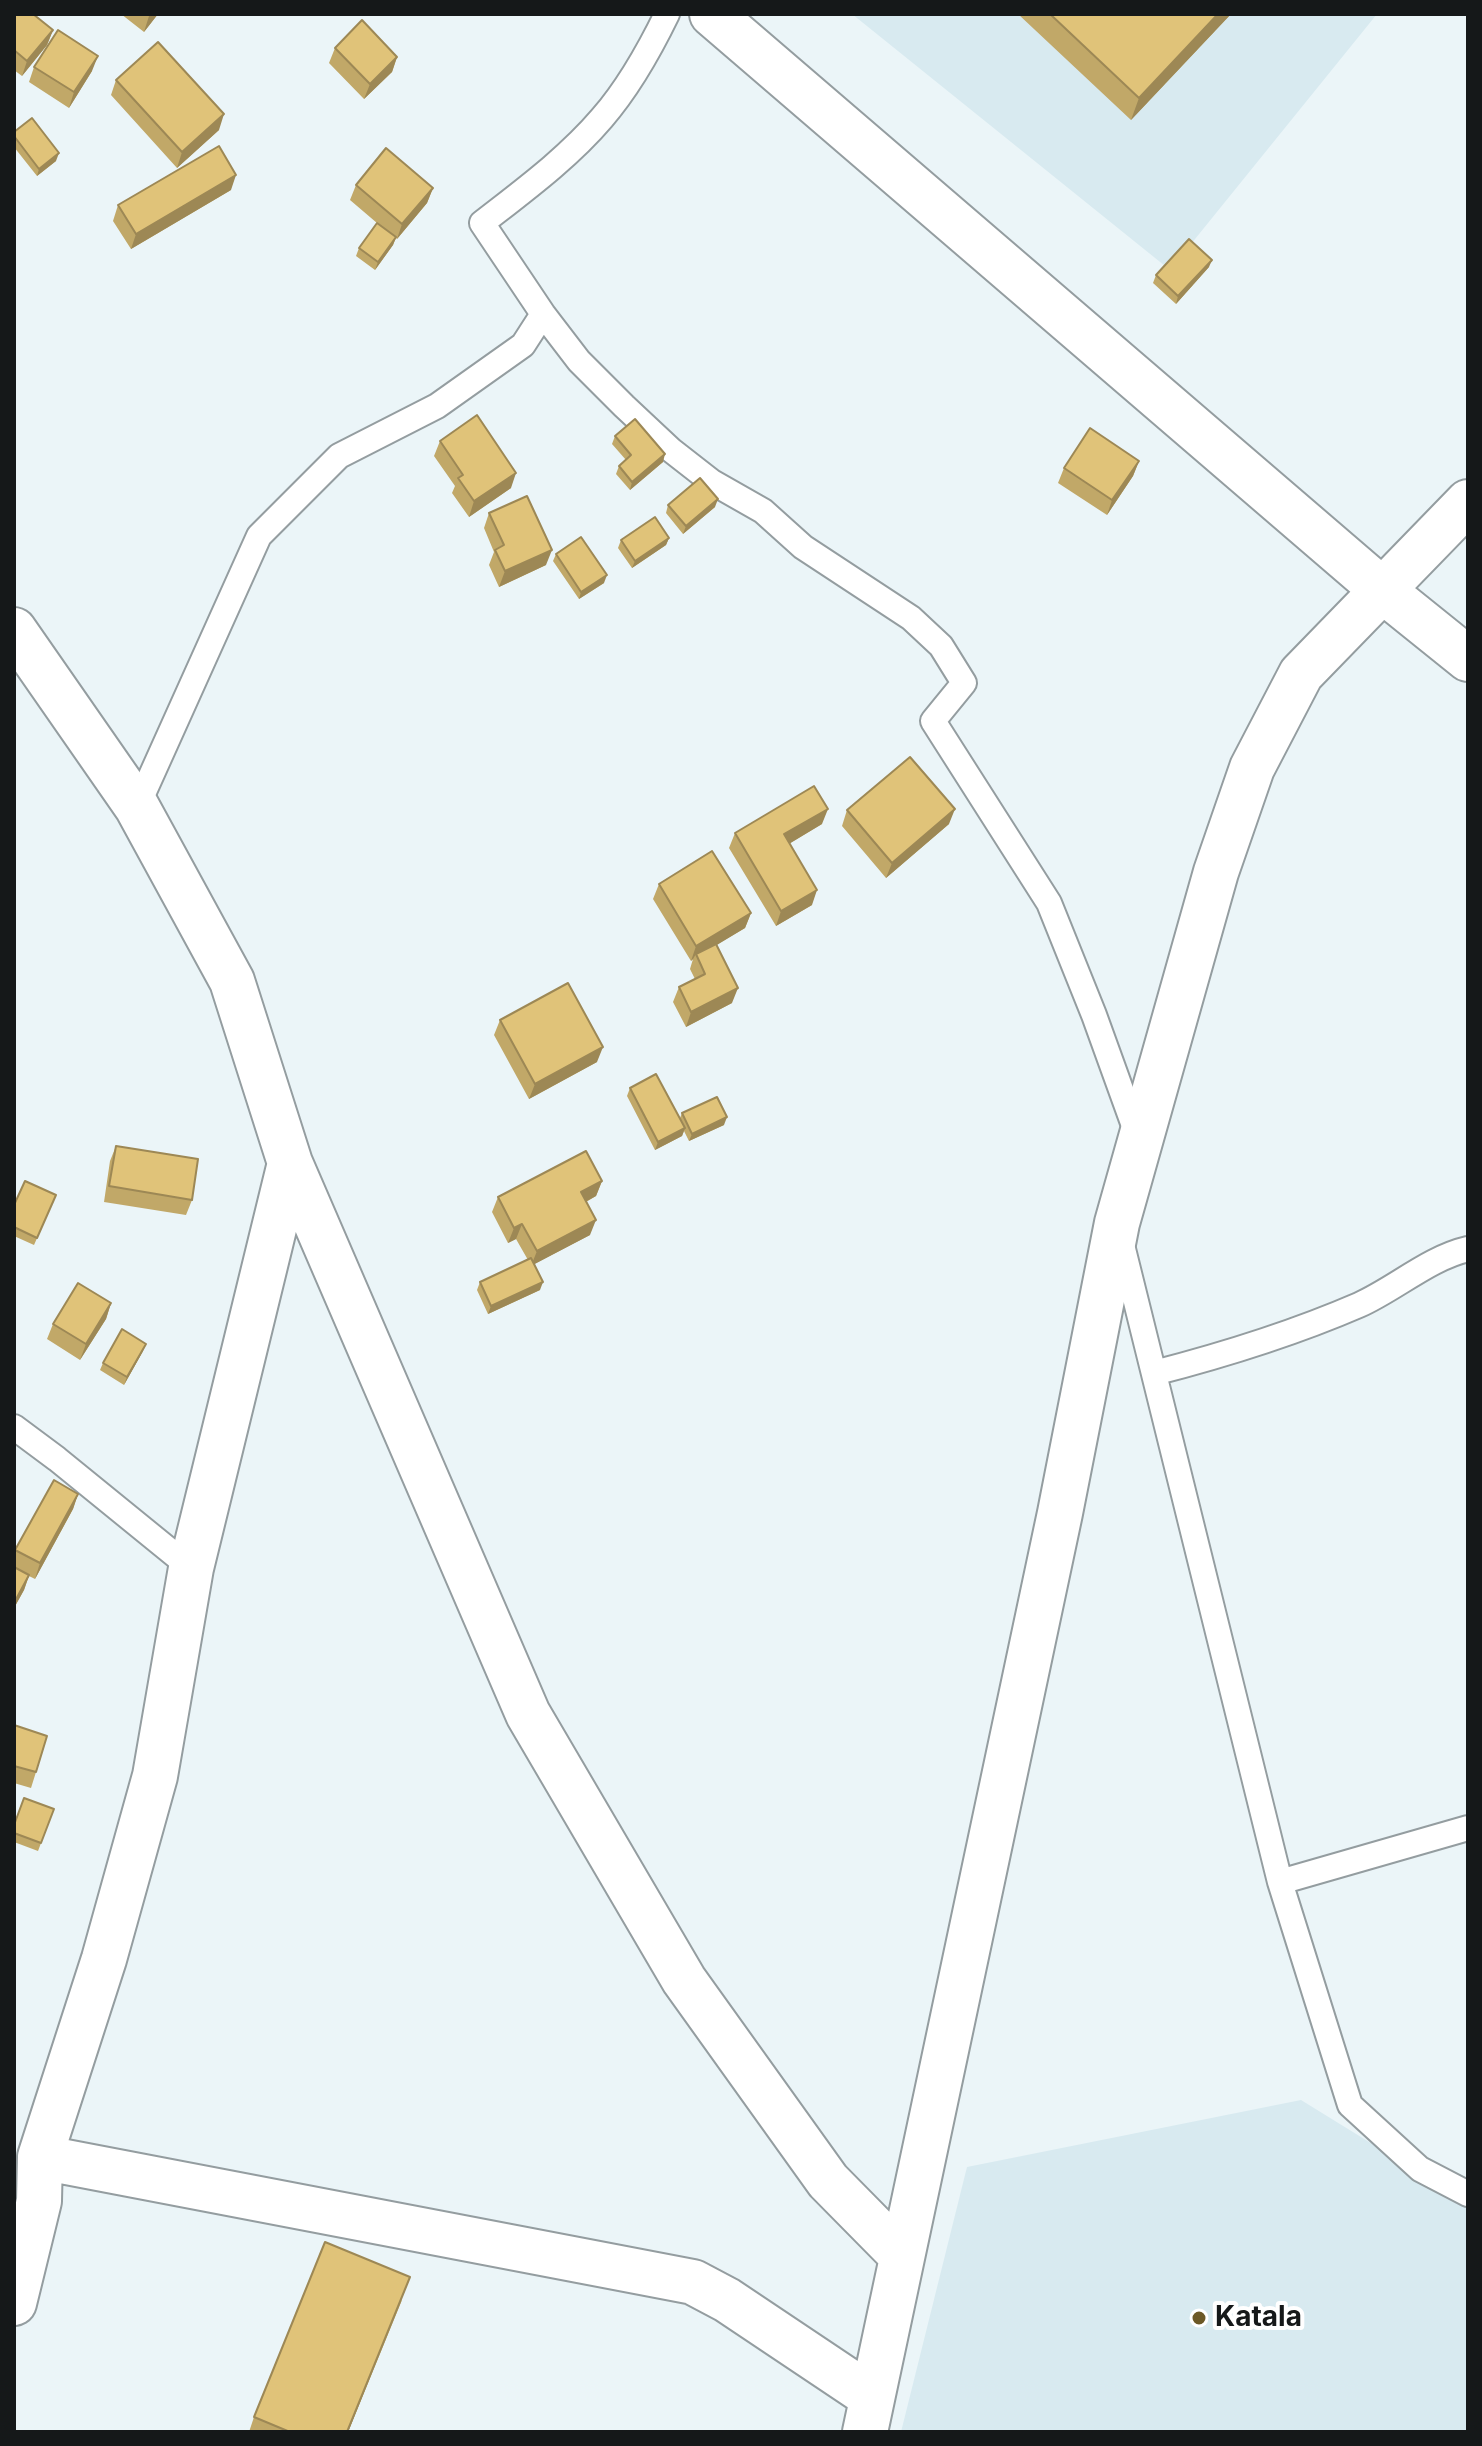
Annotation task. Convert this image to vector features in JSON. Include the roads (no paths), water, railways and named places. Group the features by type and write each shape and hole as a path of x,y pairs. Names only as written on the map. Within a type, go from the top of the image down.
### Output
{"street":[{"path":"712,14 1381,589 1468,659"},
{"path":"40,2157 693,2282 716,2293 869,2414 1053,1544 1117,1223 1216,872 1252,768 1301,674 1468,502"},
{"path":"14,630 137,807 232,981 290,1163 528,1714 684,1980 828,2181 902,2256"},
{"path":"14,2303 27,2203 104,1959 155,1776 191,1568 290,1163"}],"lane":[{"path":"667,14 632,79 601,119 560,160 482,223 543,314 579,361 671,450 712,482 763,511 803,547 911,618 941,646 964,683 933,721 1049,903 1140,1141"},
{"path":"137,807 259,536 339,456 437,406 523,345 543,314"},
{"path":"1117,1223 1280,1882 1350,2105 1420,2169 1468,2194"},
{"path":"1154,1373 1233,1353 1361,1304 1429,1266 1468,1249"},
{"path":"14,1427 191,1568"},
{"path":"1280,1882 1468,1828"}],"place":[{"name":"Katala","path":"1199,2318"}]}
